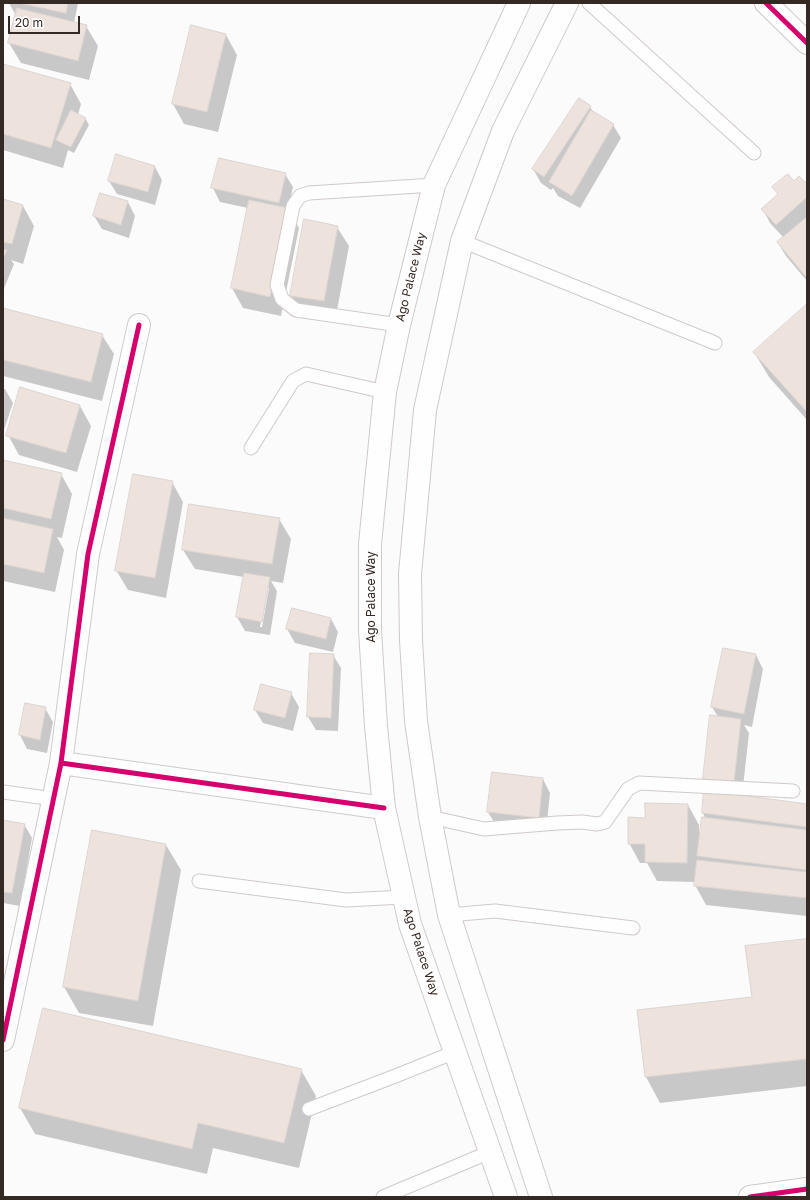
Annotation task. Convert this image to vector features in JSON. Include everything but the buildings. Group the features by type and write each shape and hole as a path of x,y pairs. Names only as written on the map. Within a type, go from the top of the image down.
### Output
{"main road":[{"name":"Ago Palace Way","path":"506,1197 410,924 384,808 376,726 370,622 370,544 385,392 398,326 434,185 519,3"},
{"path":"541,1197 449,914 430,817 416,721 411,640 410,574 425,410 462,241 503,131 567,3"},
{"path":"766,3 807,43"},
{"path":"3,1040 7,1004 54,799 61,762 88,554 139,325"},
{"path":"61,762 384,808"},
{"path":"750,1197 807,1189"}],"lane":[{"path":"589,3 754,153"},
{"path":"398,326 296,310 282,299 277,285 293,206 300,196 309,193 434,185"},
{"path":"462,241 715,343"},
{"path":"251,448 293,381 306,374 385,392"},
{"path":"430,817 484,829 557,823 582,822 597,824 605,822 628,789 639,783 793,791"},
{"path":"3,792 54,799"},
{"path":"199,881 346,900 404,897"},
{"path":"449,914 495,911 633,928"},
{"path":"309,1109 455,1052"},
{"path":"383,1197 490,1152"}],"cycle path":[{"path":"766,3 807,43"},
{"path":"3,1040 61,763 88,554 139,325"},
{"path":"61,763 384,808"},
{"path":"750,1197 807,1189"}]}
